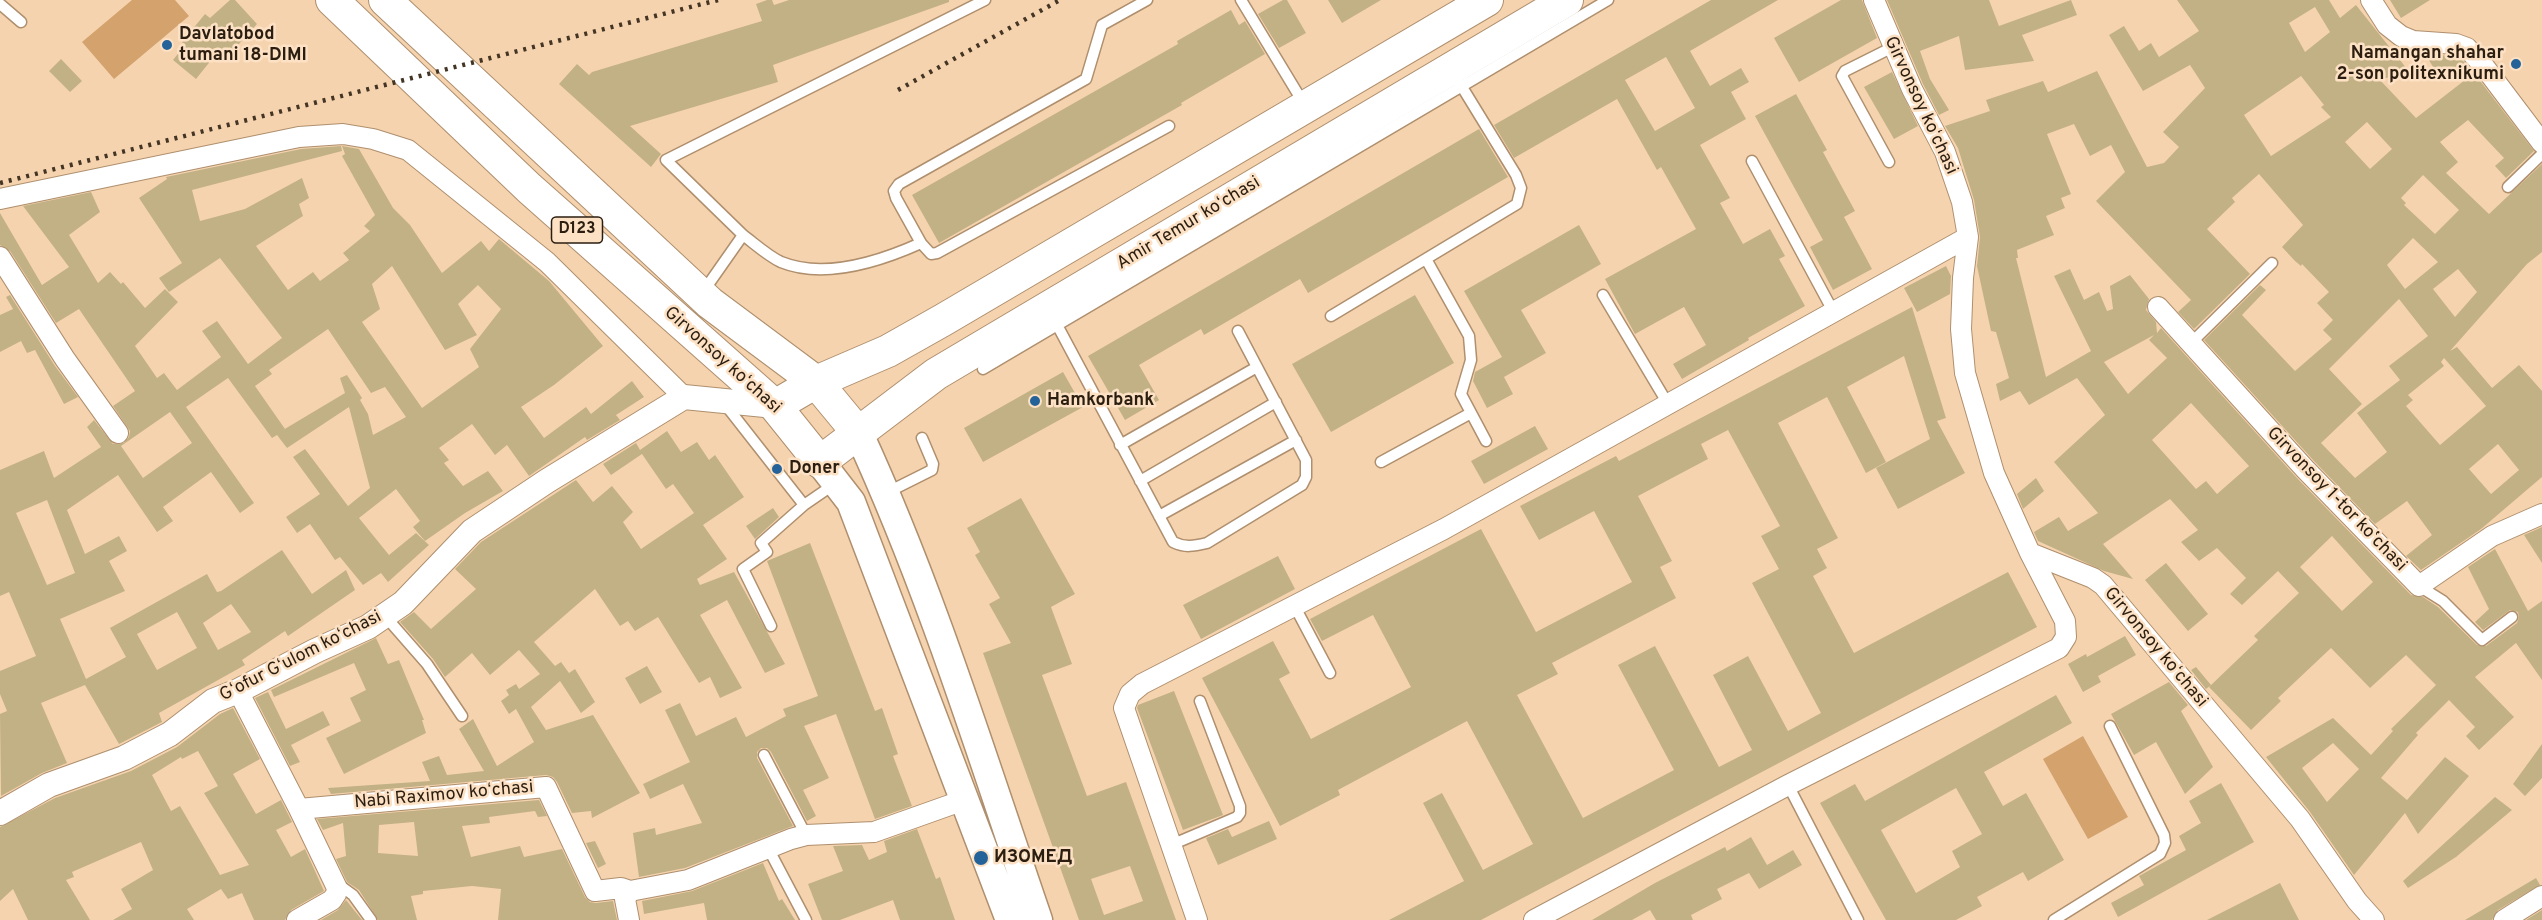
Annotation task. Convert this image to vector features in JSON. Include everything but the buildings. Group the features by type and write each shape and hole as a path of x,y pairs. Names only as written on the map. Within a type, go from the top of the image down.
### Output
{"main road":[{"name":"Girvonsoy koʻchasi","path":"332,0 529,188 775,406 851,502 1010,920"},
{"name":"Girvonsoy koʻchasi","path":"385,0 701,295 816,382 859,434 885,493 954,678 1038,920"},
{"path":"775,406 816,382 888,351 1487,0"},
{"name":"Amir Temur koʻchasi","path":"828,473 859,434 936,374 1053,317 1456,78 1567,0"}],"street":[{"name":"Girvonsoy koʻchasi","path":"1874,0 1893,47 1945,152 1962,202 1968,237 1961,329 1965,373 1994,473 2030,553 2093,578 2103,585 2300,819 2357,901 2374,920"},
{"path":"2371,0 2387,25 2401,36 2413,41 2456,44 2467,48 2483,65 2542,143"},
{"path":"0,199 299,137 343,134 373,140 408,150 547,262 684,397 775,406"},
{"path":"1197,920 1125,708 1131,694 1142,684 1444,529 1968,237"},
{"path":"0,257 65,359 118,432"},
{"name":"Girvonsoy 1-tor koʼchasi","path":"2158,307 2305,469 2419,586 2492,536 2542,514"},
{"name":"Gʻofur Gʻulom koʻchasi","path":"0,813 49,784 133,753 170,734 213,701 368,627 403,603 472,531 547,481 684,397"},
{"path":"1537,919 1788,785 2059,648 2066,637 2065,621 2030,553"},
{"path":"238,691 334,882 336,894 332,900 297,920"},
{"name":"Nabi Raximov koʻchasi","path":"299,809 546,787 595,891 621,888 630,891 688,880 806,835 873,832 964,800"},
{"path":"629,920 625,899 630,891"},
{"path":"2504,920 2542,896"}],"lane":[{"path":"921,243 862,263 816,270 780,262 743,235 666,160 985,0"},
{"path":"1147,0 1102,25 1086,79 899,184 894,190 896,198 921,243 931,254 937,253 1169,126"},
{"path":"1241,0 1306,106"},
{"path":"1331,316 1517,204 1521,195 1516,175 1456,78 1608,0"},
{"path":"0,4 21,22"},
{"path":"1889,162 1842,76 1845,71 1893,47"},
{"path":"2508,187 2542,154"},
{"path":"1752,161 1833,311"},
{"path":"701,295 743,235"},
{"path":"1426,259 1469,336 1472,348 1471,360 1461,394 1486,441"},
{"path":"2191,343 2272,263"},
{"path":"1603,295 1668,404"},
{"path":"983,369 1053,317 1173,542 1191,547 1207,543 1302,485 1306,477 1306,459 1238,331"},
{"path":"1120,445 1257,367"},
{"path":"722,401 804,505"},
{"path":"1140,481 1276,402"},
{"path":"1381,462 1470,413"},
{"path":"885,493 932,470 933,464 922,438"},
{"path":"1159,516 1296,440"},
{"path":"771,626 742,570 768,552 761,543 804,505 828,473"},
{"path":"2419,586 2443,601 2482,640 2512,617"},
{"path":"1294,605 1330,673"},
{"path":"385,616 427,664 462,716"},
{"path":"1171,845 1237,817 1240,813 1240,806 1200,700"},
{"path":"2054,920 2160,854 2165,843 2164,835 2110,726"},
{"path":"764,755 806,835"},
{"path":"1788,785 1858,920"},
{"path":"768,848 806,920"},
{"path":"334,882 353,896 371,920"}],"shaded area":[{"path":"132,0 175,0 189,16 114,79 82,42"},
{"path":"2083,736 2128,817 2088,839 2043,759"}],"railway":[{"path":"0,183 718,0"},
{"path":"898,90 1060,0"}],"place":[{"name":"Davlatobod tumani 18-DIMI","path":"167,45"},
{"name":"Namangan shahar 2-son politexnikumi","path":"2516,64"},
{"name":"Hamkorbank","path":"1035,401"},
{"name":"Doner","path":"777,469"},
{"name":"ИЗОМЕД","path":"981,858"}]}
